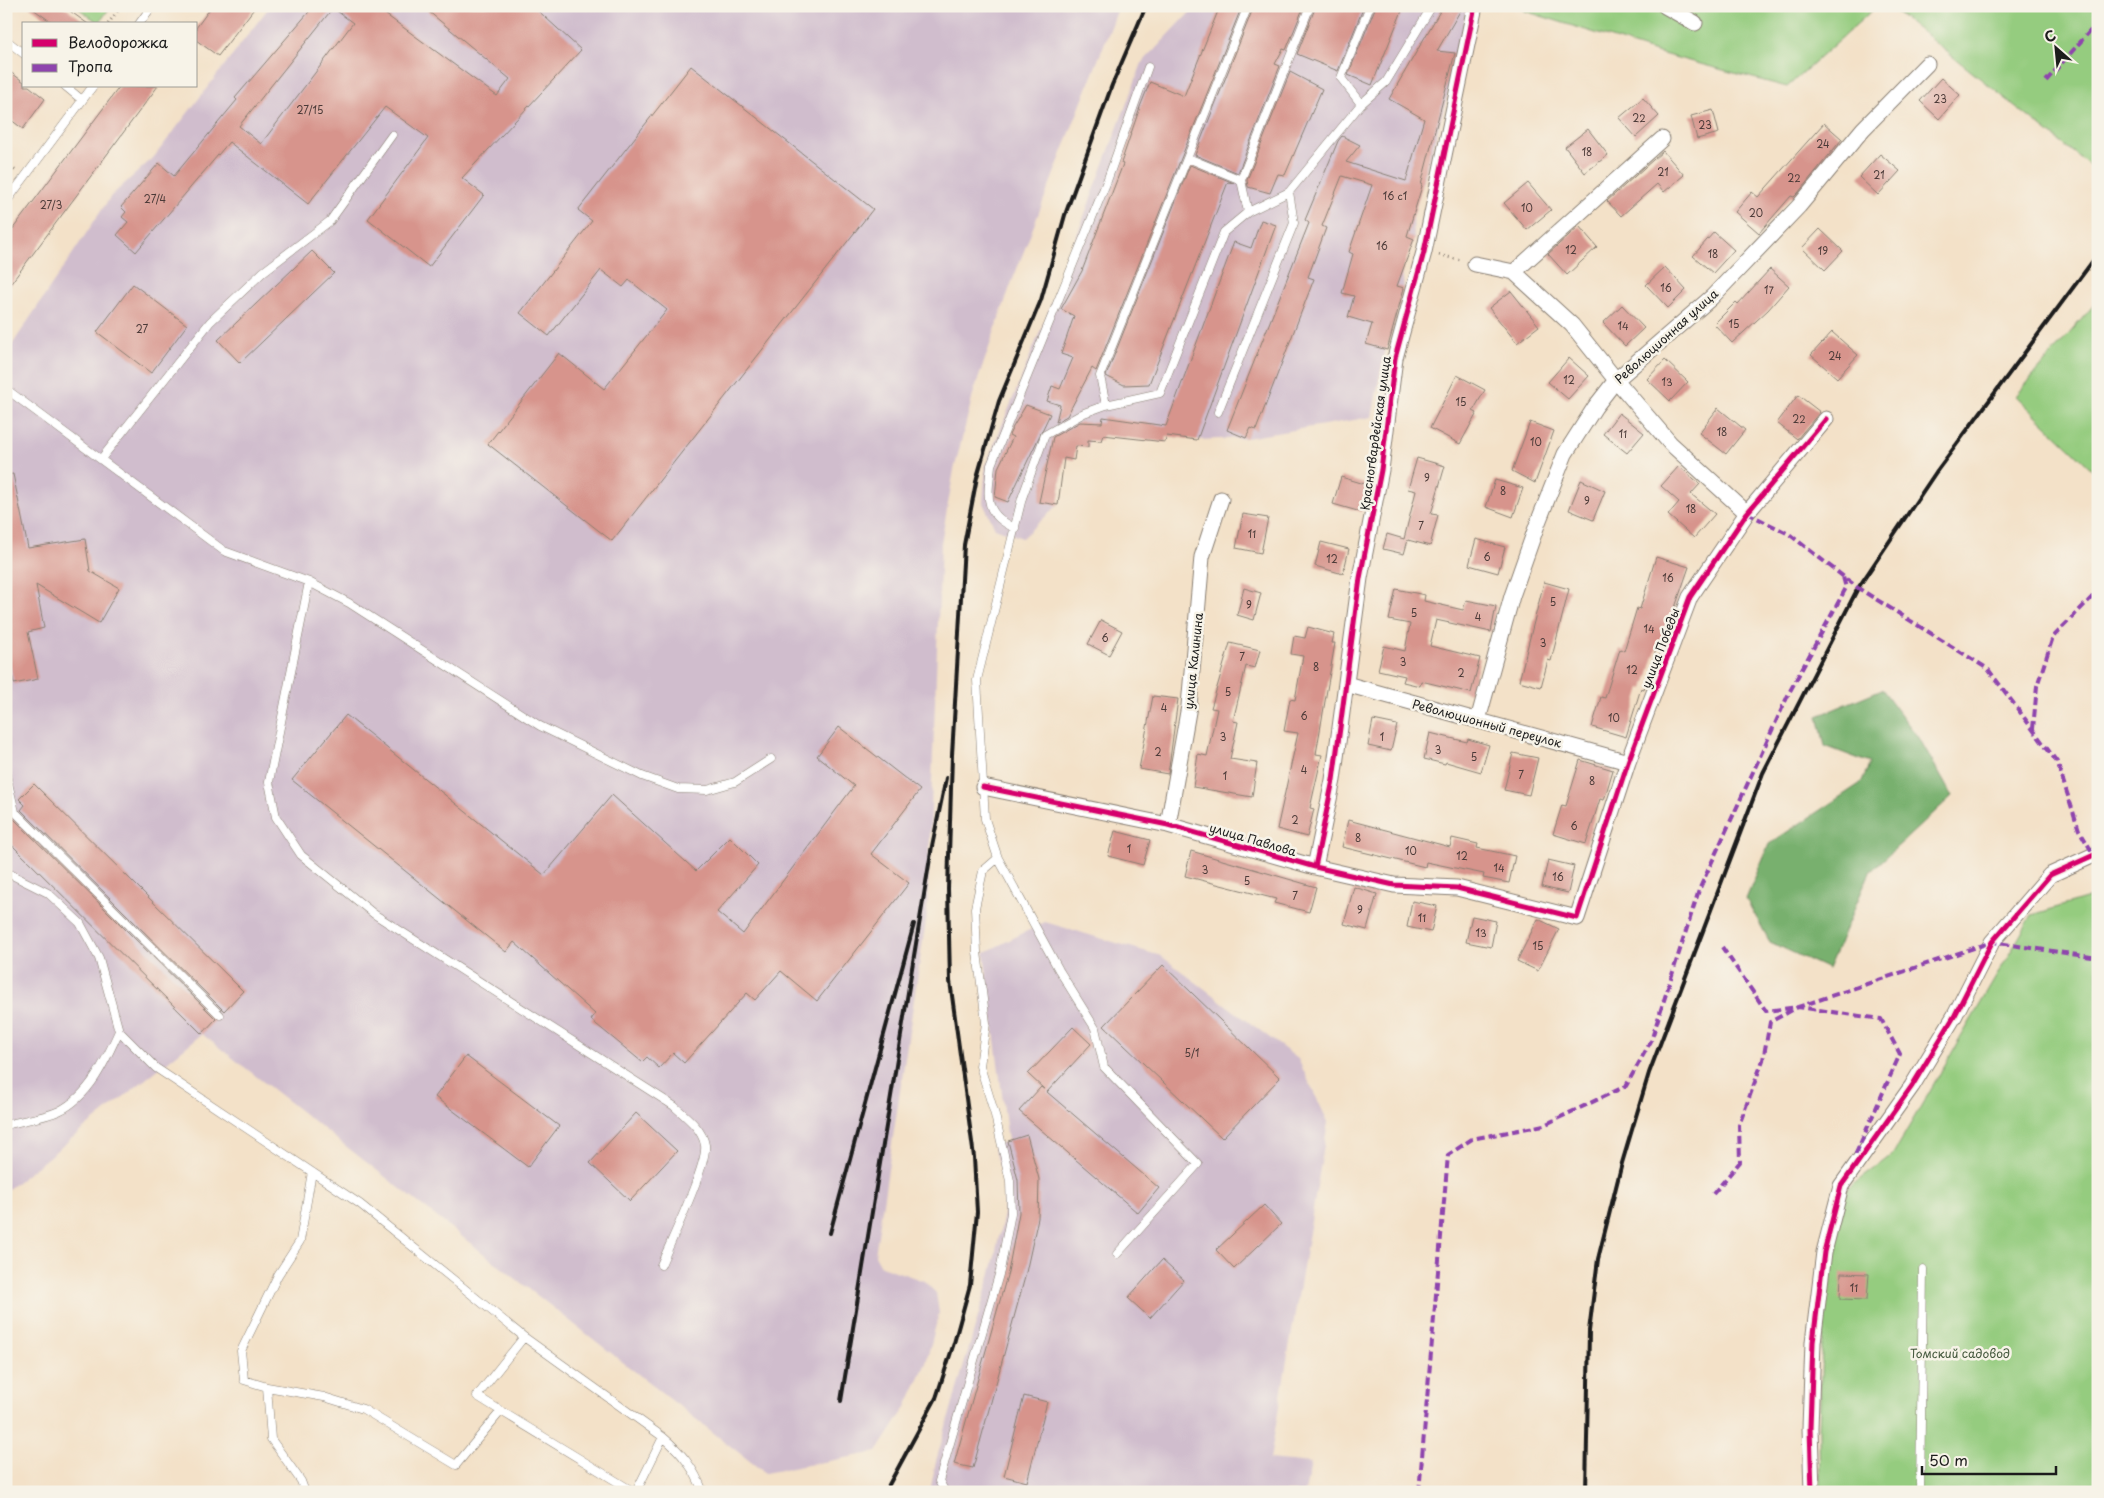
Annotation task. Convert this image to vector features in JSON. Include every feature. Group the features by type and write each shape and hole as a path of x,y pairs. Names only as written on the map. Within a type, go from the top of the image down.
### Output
{"street":[{"name":"Красногвардейская улица","path":"1315,868 1333,780 1360,578 1381,470 1395,358 1424,252 1475,6"},
{"path":"1665,6 1695,23"},
{"name":"Революционная улица","path":"1478,720 1512,596 1544,507 1565,454 1595,407 1616,380 1712,297 1799,206 1863,128 1927,64"},
{"path":"1514,272 1662,139"},
{"path":"1475,264 1514,272 1572,325 1670,444 1747,513"},
{"name":"улица Победы","path":"1577,918 1628,762 1690,597 1747,513 1826,419"},
{"name":"улица Калинина","path":"1168,825 1189,706 1202,557 1221,499"},
{"name":"Революционный переулок","path":"1346,684 1628,762"},
{"name":"улица Павлова","path":"983,787 1168,825 1315,868 1394,885 1458,888 1577,918"},
{"path":"1812,1492 1813,1342 1824,1252 1841,1186 1912,1086 1955,1015 1992,942 2050,875 2094,854"}],"lane":[{"path":"140,22 152,6"},
{"path":"1106,405 1100,376 1248,6"},
{"path":"1248,212 1241,180 1310,6"},
{"path":"1361,104 1341,78 1370,6"},
{"path":"1117,1254 1198,1164 1104,1067 1094,1028 1059,970 998,858 985,819 977,680 1022,498 1045,435 1084,413 1106,405 1160,394 1224,232 1248,212 1288,192 1361,104 1386,82 1432,6"},
{"path":"6,40 22,52"},
{"path":"1015,528 1001,522 988,502 991,465 1107,181 1148,67"},
{"path":"67,88 82,100"},
{"path":"6,202 91,88"},
{"path":"101,459 210,322 263,272 330,220 392,135"},
{"path":"1188,158 1241,180"},
{"path":"1218,412 1294,223 1288,192"},
{"path":"6,388 224,551 309,582 349,603 394,630 540,726 642,776 678,788 707,790 735,782 771,759"},
{"path":"309,582 269,782 276,817 301,855 374,914 674,1106 696,1126 705,1145 700,1171 661,1265"},
{"path":"6,775 15,812 220,1015"},
{"path":"945,1492 939,1481 1000,1271 1012,1214 1010,1181 995,1115 980,1066 986,1023 977,952 975,908 983,871 998,858"},
{"path":"6,872 48,893 80,923 99,958 118,1030 156,1068 360,1204 524,1336 663,1437 682,1454 696,1474 703,1492"},
{"path":"6,1125 59,1111 80,1096 106,1061 118,1030"},
{"path":"312,1172 300,1241 278,1275 241,1351 244,1380 267,1387 324,1396 363,1408 456,1465 502,1411"},
{"path":"1920,1492 1923,1269"},
{"path":"524,1336 477,1396 635,1492 663,1437"},
{"path":"267,1387 270,1439 301,1481 305,1492"}],"path":[{"path":"110,22 122,6"},
{"path":"1424,252 1475,264"}],"shaded area":[{"path":"270,6 1119,6 1010,287 974,391 954,470 941,543 927,914 875,1255 881,1266 924,1281 936,1293 939,1313 926,1363 906,1407 877,1452 765,1473 202,1034 6,1191 6,354 111,196 154,157"},
{"path":"1196,6 1467,6 1458,58 1413,218 1414,239 1402,271 1404,288 1391,335 1385,348 1372,417 1246,438 1197,440 1167,436 1165,442 1103,435 1101,441 1089,440 1088,447 1076,446 1074,460 1064,458 1058,505 1022,538 995,528 983,503 986,465 1048,312 1142,63"},
{"path":"1045,922 1161,956 1298,1059 1328,1122 1270,1459 1311,1463 1305,1492 930,1492 936,1461 992,1269 1004,1214 1003,1182 993,1146 1008,1141 984,953"}],"green space":[{"path":"75,6 111,6 100,22"},
{"path":"1522,6 1877,6 1787,87 1659,53 1525,11"},
{"path":"1889,6 2098,6 2098,172"},
{"path":"2098,300 2098,475 2016,396"},
{"path":"1882,689 1922,743 1952,796 1870,872 1828,969 1770,942 1746,899 1769,844 1861,783 1870,763 1825,746 1818,716"},
{"name":"Томский садовод","path":"2098,895 2098,1492 1820,1492 1819,1432 1823,1320 1831,1253 1847,1189 1893,1154 2032,915"}],"building":[{"path":"29,6 63,6 85,22 51,22"},
{"path":"212,6 256,6 218,56 198,41 198,25"},
{"path":"314,6 374,6 497,96 510,79 422,6 533,6 581,50 462,178 484,195 429,267 368,219 428,138 385,107 308,204 229,142 136,252 117,235 128,222 122,217 126,212 121,207 159,163 174,176 237,100 235,98","holes":["333,8 353,23 261,144 239,126"]},
{"path":"1220,6 1242,6 1096,371 1092,368 1067,416 1056,422 1060,405 1047,401 1052,386 1060,389 1073,358 1061,354 1074,316 1061,309 1082,271 1123,164 1121,163 1140,107 1150,82 1184,96"},
{"path":"1254,6 1304,6 1286,50 1283,49 1275,64 1280,66 1238,173 1195,155"},
{"path":"1316,6 1364,6 1338,71 1297,54"},
{"path":"1376,6 1404,6 1372,85 1348,75"},
{"path":"1443,6 1463,6 1437,51 1455,53 1422,186 1407,236 1414,239 1397,286 1404,288 1387,350 1366,344 1372,324 1348,317 1354,296 1342,293 1353,254 1349,252 1372,185 1342,176 1322,226 1326,228 1308,277 1314,279 1256,430 1251,428 1246,438 1227,430 1309,223 1305,220 1338,141 1342,136 1360,145 1346,162 1406,181 1424,119 1389,99"},
{"path":"691,66 873,209 612,541 488,444 559,353 604,389 667,310 629,280 623,287 601,270 549,336 520,313 592,221 578,210"},
{"path":"6,69 22,81 22,88 31,88 45,99 23,129 6,116"},
{"path":"1290,72 1322,89 1285,175 1278,174 1270,193 1248,187 1247,180"},
{"path":"1941,78 1960,95 1939,119 1920,101"},
{"path":"118,88 157,88 6,290 6,238"},
{"path":"1643,98 1659,116 1636,137 1619,118"},
{"path":"1713,110 1719,133 1697,139 1691,116"},
{"path":"1824,123 1842,139 1798,193 1794,197 1791,196 1759,233 1735,212 1752,192 1758,197"},
{"path":"1588,129 1608,155 1585,173 1565,147"},
{"path":"1663,151 1684,175 1664,192 1657,184 1621,216 1607,201"},
{"path":"1880,154 1900,171 1878,195 1859,177"},
{"path":"1190,165 1234,183 1228,182 1149,384 1124,385 1106,376"},
{"path":"1528,183 1551,210 1527,230 1504,203"},
{"path":"1261,220 1276,225 1197,440 1167,436 1165,442 1103,435 1101,441 1088,440 1088,447 1076,446 1074,460 1064,458 1058,505 1039,502 1053,437 1080,422 1102,423 1103,417 1166,426 1234,242 1251,248"},
{"path":"1579,226 1597,247 1567,275 1548,254"},
{"path":"1820,229 1843,251 1825,270 1802,248"},
{"path":"1714,232 1734,250 1713,273 1693,256"},
{"path":"312,251 334,273 240,363 218,340"},
{"path":"1665,267 1686,290 1668,308 1646,285"},
{"path":"1770,269 1789,286 1768,310 1732,343 1714,324 1736,302 1738,304"},
{"path":"133,284 187,325 151,373 97,332"},
{"path":"1511,291 1539,326 1517,343 1489,308"},
{"path":"1622,305 1644,328 1625,346 1603,323"},
{"path":"1832,332 1858,355 1837,378 1811,355"},
{"path":"1569,358 1589,376 1568,399 1548,382"},
{"path":"1665,360 1688,382 1670,401 1647,379"},
{"path":"1457,375 1485,390 1473,411 1477,413 1460,444 1430,428"},
{"path":"1798,395 1820,412 1797,439 1777,423"},
{"path":"1026,405 1050,414 1008,502 995,497 998,468 1013,437 1009,435"},
{"path":"1718,408 1745,430 1726,454 1699,433"},
{"path":"1619,413 1644,433 1627,453 1603,434"},
{"path":"1530,422 1554,431 1535,483 1512,471"},
{"path":"1417,458 1445,466 1431,514 1438,515 1430,546 1408,540 1404,554 1383,549 1387,534 1404,539 1416,491 1408,489"},
{"path":"1679,466 1700,484 1691,494 1715,514 1694,538 1668,515 1679,502 1661,486"},
{"path":"13,474 28,548 85,539 90,571 119,588 99,623 36,585 44,628 28,632 38,679 14,684 6,646 6,475"},
{"path":"1341,477 1368,485 1361,512 1333,504"},
{"path":"1495,480 1523,488 1513,517 1486,507"},
{"path":"1581,480 1605,491 1593,520 1569,510"},
{"path":"1243,514 1268,518 1261,553 1236,548"},
{"path":"1476,539 1505,547 1498,573 1469,565"},
{"path":"1321,542 1349,549 1343,574 1315,566"},
{"path":"1656,557 1689,567 1661,648 1657,647 1644,689 1641,688 1626,737 1592,727 1601,697 1605,698 1620,649 1624,651 1637,608 1640,609"},
{"path":"1544,582 1569,589 1551,661 1548,660 1541,687 1519,681"},
{"path":"1244,588 1261,593 1254,620 1237,615"},
{"path":"1396,589 1425,595 1424,601 1463,610 1466,600 1496,606 1491,632 1436,620 1430,646 1480,658 1471,693 1421,681 1420,686 1403,682 1405,676 1378,670 1384,646 1405,651 1410,624 1389,620"},
{"path":"1101,620 1122,631 1109,655 1088,644"},
{"path":"1308,627 1334,634 1332,643 1335,643 1316,754 1322,755 1310,808 1314,809 1307,837 1277,829 1298,733 1284,731 1290,699 1295,700 1303,656 1291,654 1294,636 1305,638"},
{"path":"1230,643 1260,650 1255,668 1246,666 1233,721 1238,722 1230,759 1257,763 1252,797 1193,787 1198,754 1207,756 1217,709 1211,708"},
{"path":"1153,696 1178,699 1168,774 1139,769"},
{"path":"346,715 544,875 612,795 696,871 730,837 758,865 717,912 743,934 854,786 817,756 839,727 920,790 871,854 909,883 817,1001 781,971 755,1000 747,993 684,1063 673,1053 659,1068 647,1057 642,1062 591,1020 595,1014 514,942 506,952 292,780"},
{"path":"1373,720 1397,725 1391,751 1368,746"},
{"path":"1430,733 1467,742 1468,739 1489,745 1481,772 1446,762 1445,764 1424,759"},
{"path":"1513,753 1538,758 1529,795 1504,790"},
{"path":"1580,760 1613,770 1604,800 1600,799 1586,844 1553,834 1562,805 1566,806"},
{"path":"34,784 243,991 224,1011 21,810 25,805 19,799"},
{"path":"13,818 216,1019 202,1034 6,839 6,825"},
{"path":"1348,820 1450,847 1452,838 1478,844 1477,848 1515,856 1509,883 1483,878 1484,874 1426,862 1425,867 1342,847"},
{"path":"1115,831 1150,840 1143,865 1108,856"},
{"path":"1191,851 1316,887 1309,912 1274,903 1276,899 1185,876"},
{"path":"1548,860 1574,866 1568,893 1542,887"},
{"path":"1354,887 1377,894 1367,930 1344,924"},
{"path":"1412,901 1437,906 1431,932 1407,927"},
{"path":"1472,916 1496,921 1491,947 1466,942"},
{"path":"1538,919 1559,929 1538,971 1517,961"},
{"path":"1163,965 1280,1078 1222,1138 1104,1026"},
{"path":"1073,1027 1091,1044 1047,1092 1159,1188 1138,1213 1019,1111 1041,1087 1045,1090 1028,1074"},
{"path":"466,1056 559,1126 528,1167 435,1097"},
{"path":"636,1113 677,1151 630,1201 590,1163"},
{"path":"1027,1135 1039,1179 1038,1218 1025,1277 973,1468 954,1464 1008,1272 1019,1213 1018,1180 1008,1141"},
{"path":"1264,1205 1281,1224 1234,1269 1216,1250"},
{"path":"1162,1260 1184,1280 1150,1318 1128,1298"},
{"path":"1841,1273 1869,1274 1867,1300 1840,1299"},
{"path":"1024,1396 1047,1402 1027,1482 1004,1476"}],"railway":[{"path":"885,1492 936,1398 970,1285 977,1212 974,1157 950,981 948,889 952,755 964,545 977,477 999,401 1041,300 1065,215 1112,85 1146,6"},
{"path":"1586,1492 1589,1331 1598,1259 1622,1163 1649,1073 1763,773 1858,588 1936,472 2098,254"},
{"path":"931,851 946,778"},
{"path":"841,1401 932,846"},
{"path":"830,1233 914,924"}],"marked path":[{"path":"2046,81 2098,22"},
{"path":"1747,513 1789,534 1858,588 1988,669 2057,762 2079,830 2094,855 2098,855"},
{"path":"1419,1492 1448,1155 1472,1139 1544,1125 1626,1086 1651,1041 1699,890 1790,691 1846,588 1843,577"},
{"path":"2033,729 2037,686 2053,637 2098,591"},
{"path":"6,798 10,792"},
{"path":"1722,947 1766,1011 1798,1007 1992,942 2098,958"},
{"path":"1713,1194 1740,1162 1739,1125 1763,1060 1770,1022 1798,1007 1881,1019 1900,1054 1854,1158"}],"cycle path":[{"path":"1315,867 1333,780 1360,578 1381,470 1395,358 1424,252 1475,6"},
{"path":"983,787 1168,825 1315,867 1394,885 1457,888 1577,918 1628,762 1690,597 1747,513 1826,419"},
{"path":"1812,1492 1810,1428 1813,1342 1824,1252 1841,1186 1912,1086 1955,1015 1992,942 2050,875 2094,855"}]}
